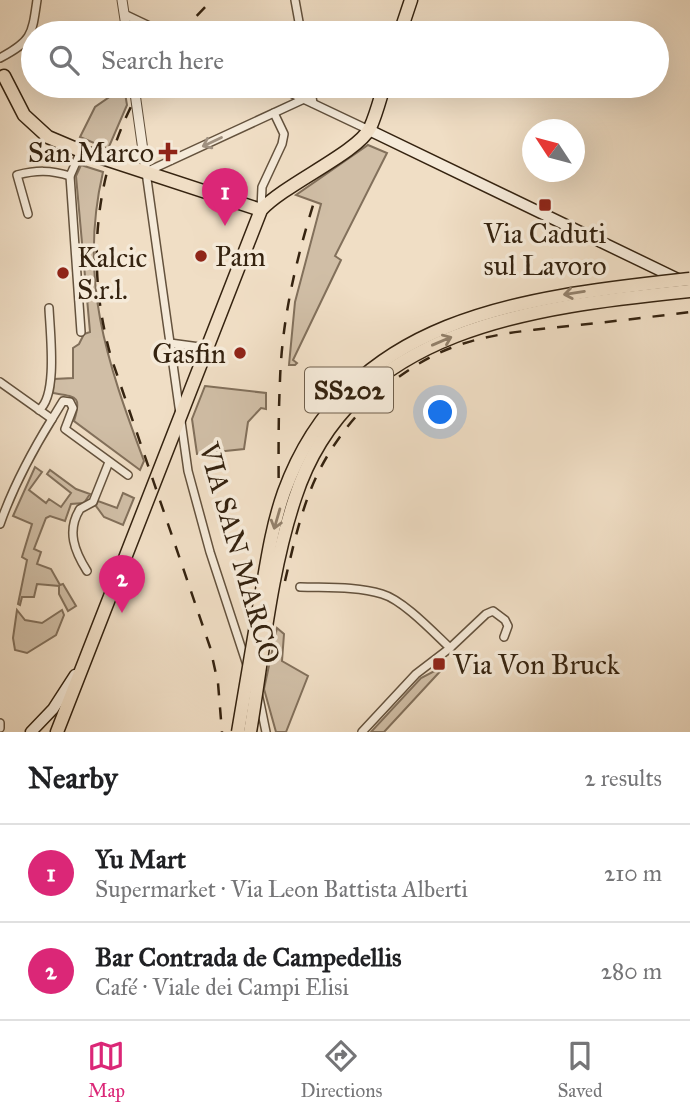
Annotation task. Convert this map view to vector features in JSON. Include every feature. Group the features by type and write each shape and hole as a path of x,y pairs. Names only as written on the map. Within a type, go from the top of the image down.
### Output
{"main road":[{"path":"404,21 411,0"},
{"path":"4,76 16,102 47,137 80,151 261,210"},
{"path":"57,732 261,210 275,196 348,148 369,130 380,98"},
{"path":"369,130 690,285"},
{"path":"233,200 246,216 251,236"},
{"name":"SS202","path":"238,732 267,561 284,493 312,436 346,392 365,375 422,337 488,311 573,293 690,279"},
{"name":"SS202","path":"250,732 276,574 295,497 322,442 355,400 373,383 410,358 439,342 491,323 577,304 690,291"},
{"path":"31,732 54,709 91,645"}],"street":[{"path":"32,21 37,0"},
{"path":"122,0 125,21"},
{"path":"295,0 299,21"},
{"path":"124,14 139,21"},
{"path":"0,58 21,46"},
{"name":"VIA SAN MARCO","path":"136,98 188,471 250,675 261,699 266,732"},
{"path":"312,98 313,103"},
{"path":"146,172 303,99 369,130"},
{"path":"261,210 262,187 284,134 274,113"},
{"path":"80,151 70,176 81,332"},
{"path":"28,214 17,175 35,170 50,170 70,176"},
{"path":"39,410 48,401 51,377 50,308"},
{"path":"170,344 208,348"},
{"path":"0,383 52,419"},
{"path":"0,524 28,459 63,401 72,403 73,408 65,429 128,475"},
{"path":"87,571 73,543 73,527 80,509 93,502 109,462"},
{"path":"300,587 382,594 406,609 450,648"},
{"path":"362,732 416,674 450,648 486,614 493,611 499,614 508,626 504,637"},
{"path":"0,723 0,728"}],"shaded area":[{"path":"108,98 126,98 127,105 108,149 80,137 95,107"},
{"path":"368,145 387,153 335,256 341,260 293,360 297,363 289,365 295,302 321,204 296,195"},
{"path":"81,165 103,172 96,211 95,284 108,354 144,461 140,470 74,421 76,399 53,393 54,379 73,378 73,348 79,344 84,334 90,332 76,176"},
{"path":"205,386 266,393 266,409 261,408 248,422 244,449 197,454 192,419"},
{"path":"35,467 42,472 29,490 46,503 49,499 61,507 71,493 47,474 50,470 76,489 90,494 84,503 71,504 65,521 50,516 46,518 34,549 41,552 37,564 51,569 76,606 68,611 59,594 59,586 37,584 34,597 22,597 20,605 18,604 27,560 22,557 32,524 13,516"},
{"path":"123,493 134,498 123,525 104,517 96,506 98,501 117,508"},
{"path":"17,610 25,620 42,623 62,610 64,615 56,635 27,653 15,650 13,638"},
{"path":"277,628 284,634 282,661 308,676 286,732 276,732 264,689"},
{"path":"446,665 384,732 371,732 421,678"}],"railway":[{"path":"192,21 212,0"},
{"path":"136,98 113,150 104,184 99,218 98,288 111,357 210,647 218,683 222,732"},
{"path":"278,574 281,357 291,290 314,202"},
{"path":"285,581 303,512 322,466 336,443 370,402 412,368 459,345 499,335 690,312"}],"place":[{"name":"San Marco","path":"168,152"},
{"name":"Via Caduti sul Lavoro","path":"545,205"},
{"name":"Yu Mart","path":"225,226"},
{"name":"Pam","path":"201,256"},
{"name":"Kalcic S.r.l.","path":"63,273"},
{"name":"Gasfin","path":"240,353"},
{"name":"Bar Contrada de Campedellis","path":"122,613"},
{"name":"Via Von Bruck","path":"439,664"}]}
